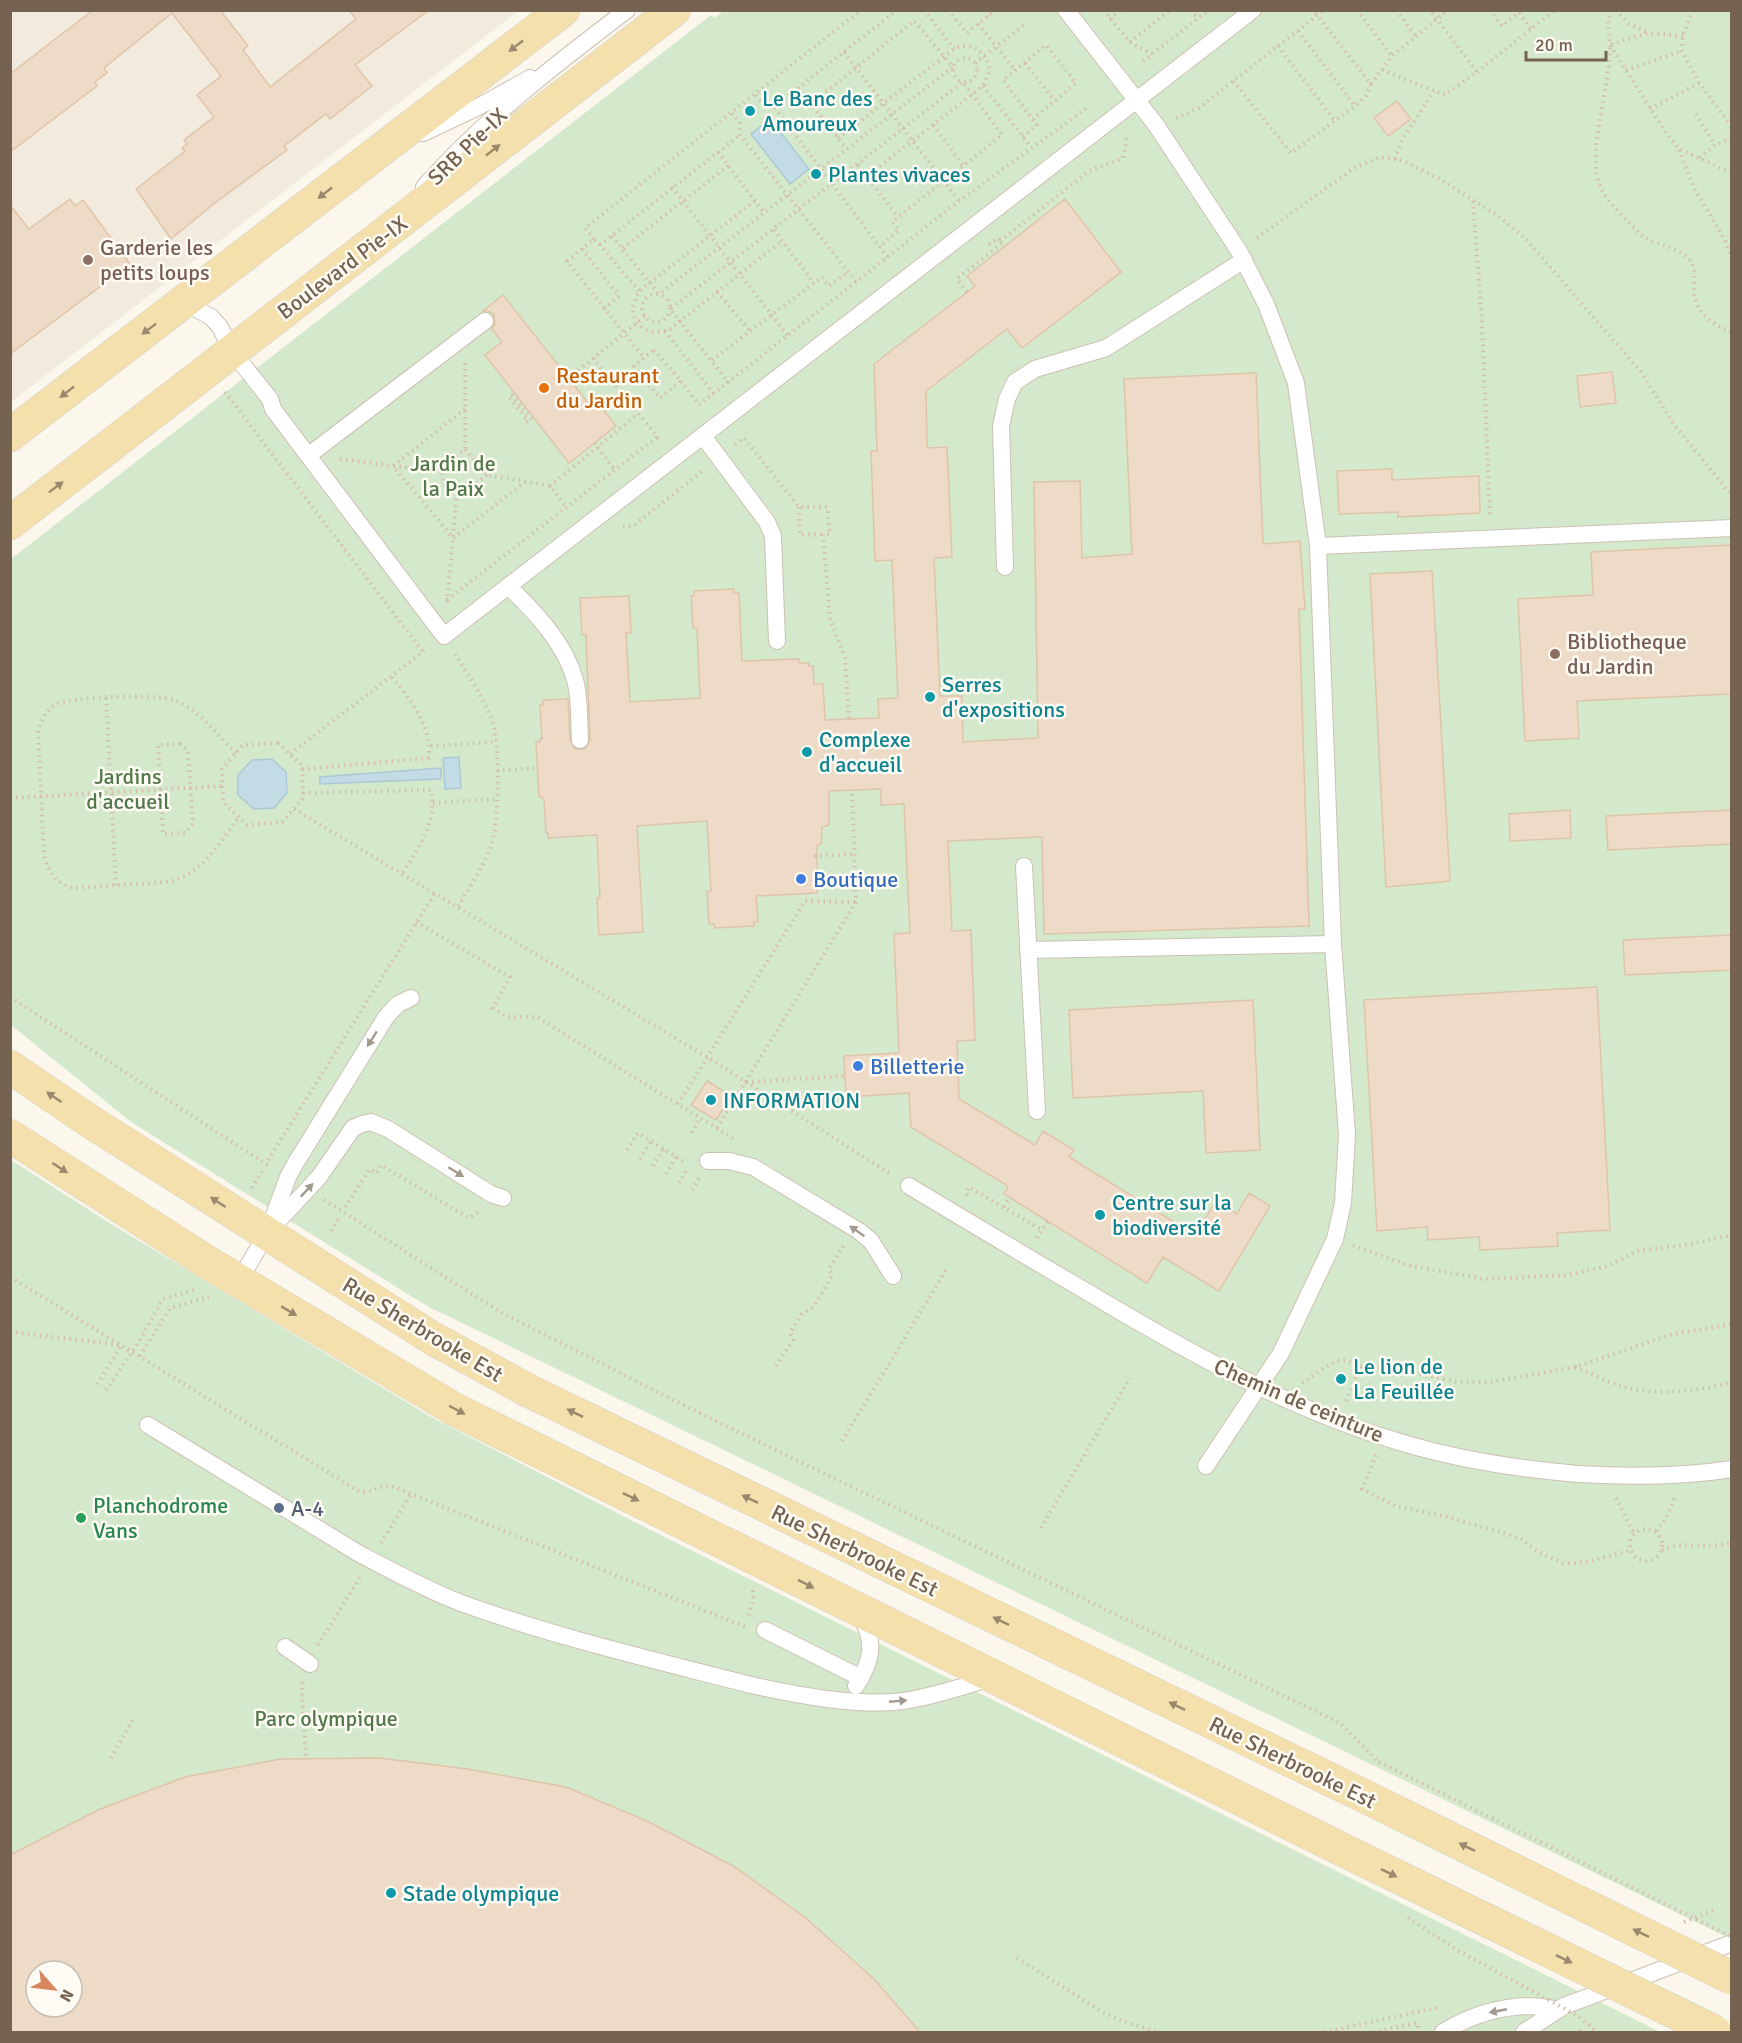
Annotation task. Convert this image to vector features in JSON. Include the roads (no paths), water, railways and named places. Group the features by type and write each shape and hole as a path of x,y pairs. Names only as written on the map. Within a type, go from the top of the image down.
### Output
{"main road":[{"path":"10,435 563,10"},
{"name":"Boulevard Pie-IX","path":"10,523 674,10"},
{"name":"Rue Sherbrooke Est","path":"10,1067 91,1122 432,1338 529,1391 1362,1795 1731,1978"},
{"path":"10,1136 226,1288 454,1409 1715,2032"}],"lane":[{"name":"SRB Pie-IX","path":"381,238 454,153 560,62 627,10"},
{"path":"1066,10 1137,100 1244,260 1266,304 1296,383 1318,546 1334,944 1347,1134 1343,1203 1335,1239 1281,1353 1206,1466"},
{"path":"184,302 212,317 220,327 232,351 263,390 273,409 444,636 1253,10"},
{"name":"SRB Pie-IX","path":"371,158 478,107 560,62"},
{"path":"1005,567 1001,426 1007,399 1015,382 1035,369 1106,348 1244,260"},
{"path":"309,455 485,321"},
{"path":"703,436 767,522 773,536 777,641"},
{"path":"1318,546 1731,528"},
{"path":"508,586 537,614 562,650 576,680 580,740"},
{"path":"1024,866 1037,1111"},
{"path":"1029,950 1334,944"},
{"path":"267,1233 295,1164 386,1017 398,1004 411,998"},
{"path":"226,1288 267,1233 319,1177 353,1128 362,1124 371,1122 388,1129 491,1194 503,1198"},
{"path":"702,1165 729,1161 753,1167 854,1228 871,1241 893,1276"},
{"name":"Chemin de ceinture","path":"909,1186 1184,1349 1282,1397 1404,1443 1476,1461 1542,1471 1632,1476 1675,1475 1731,1469"},
{"path":"148,1425 358,1553 407,1580 483,1610 596,1644 752,1685 811,1697 839,1700 903,1701 994,1677"},
{"path":"839,1700 853,1692 870,1659 872,1642 867,1626 857,1610"},
{"path":"765,1630 861,1678"},
{"path":"285,1647 310,1664"},
{"path":"1524,2032 1556,2009 1731,1943"},
{"path":"1443,2032 1460,2022 1494,2011 1529,2006 1556,2009"}],"water":[{"path":"770,119 809,169 790,184 751,134"},
{"path":"459,757 461,788 445,789 443,758"},
{"path":"272,759 286,772 287,793 274,808 254,809 238,795 238,775 252,760"},
{"path":"441,768 441,779 320,784 320,777"}],"place":[{"name":"Le Banc des Amoureux","path":"750,111"},
{"name":"Plantes vivaces","path":"816,174"},
{"name":"Garderie les petits loups","path":"88,260"},
{"name":"Restaurant du Jardin","path":"544,388"},
{"name":"Bibliotheque du Jardin","path":"1555,654"},
{"name":"Serres d'expositions","path":"930,697"},
{"name":"Complexe d'accueil","path":"807,752"},
{"name":"Boutique","path":"801,879"},
{"name":"Billetterie","path":"858,1066"},
{"name":"INFORMATION","path":"711,1100"},
{"name":"Centre sur la biodiversité","path":"1100,1215"},
{"name":"Le lion de La Feuillée","path":"1341,1379"},
{"name":"A-4","path":"279,1508"},
{"name":"Planchodrome Vans","path":"81,1518"},
{"name":"Stade olympique","path":"391,1893"}],"park label":[{"name":"Jardin de la Paix","path":"453,476"},
{"name":"Jardins d'accueil","path":"128,788"},
{"name":"Parc olympique","path":"326,1718"}]}
